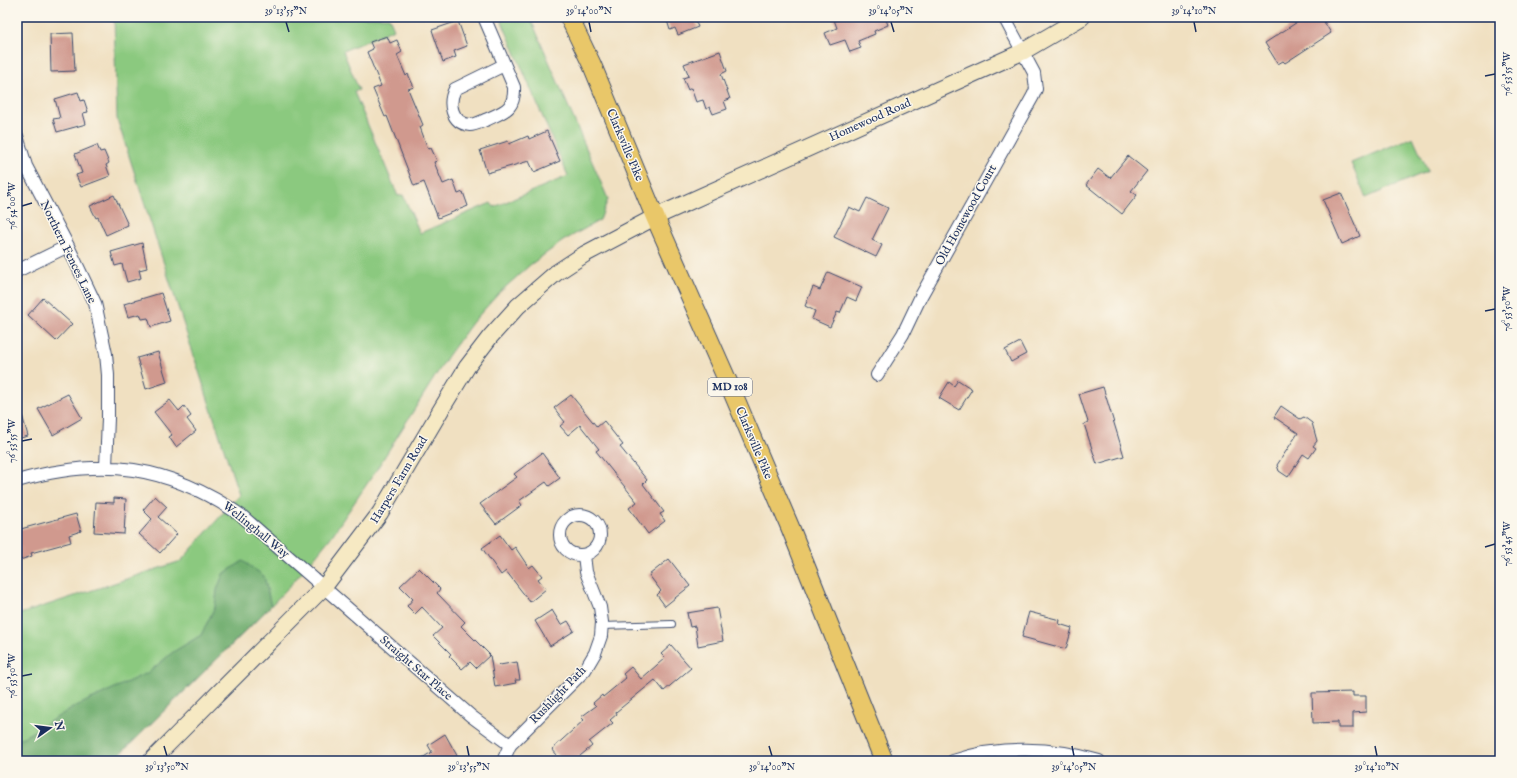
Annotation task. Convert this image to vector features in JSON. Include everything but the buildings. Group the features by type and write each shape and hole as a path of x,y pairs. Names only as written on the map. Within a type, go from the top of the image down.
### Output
{"main road":[{"name":"Clarksville Pike","path":"569,17 592,65 655,216 787,520 884,761"},
{"name":"Homewood Road","path":"655,216 1022,52 1082,17"},
{"name":"Harpers Farm Road","path":"151,761 324,587 380,513 445,402 468,367 490,337 518,306 556,273 585,254 655,216"}],"street":[{"path":"484,17 514,87 514,96 512,103 506,110 472,125 458,120 450,104 451,96 455,89 504,65"},
{"name":"Old Homewood Court","path":"877,375 902,334 921,296 1036,89 1034,73 1004,17"},
{"name":"Northern Fences Lane","path":"17,136 26,166 68,246 95,303 106,354 108,395 106,467"},
{"path":"17,271 68,246"},
{"name":"Wellinghall Way","path":"17,482 54,472 78,468 106,467 156,473 192,486 221,501 242,516 324,587"},
{"name":"Rushlight Path","path":"503,761 510,745 585,670 595,653 600,636 600,607 586,572 584,555"},
{"name":"Straight Star Place","path":"324,587 471,716 510,745"},
{"path":"953,761 964,757 990,752 1019,750 1051,751 1086,757 1099,761"}],"lane":[{"path":"601,626 672,624"}],"green space":[{"path":"114,17 389,17 394,29 343,51 359,90 354,92 398,196 403,195 420,233 491,203 494,207 568,176 500,17 530,17 608,199 600,220 563,241 530,265 500,292 472,323 448,356 373,475 331,537 315,557 254,623 113,761 17,761 17,615 181,561 239,495 117,119"},
{"path":"1413,137 1428,171 1366,198 1351,163"},
{"path":"243,561 264,576 271,606 113,761 17,761 17,741 74,707 149,672 173,652 201,635 215,607 217,590 223,574"}]}
